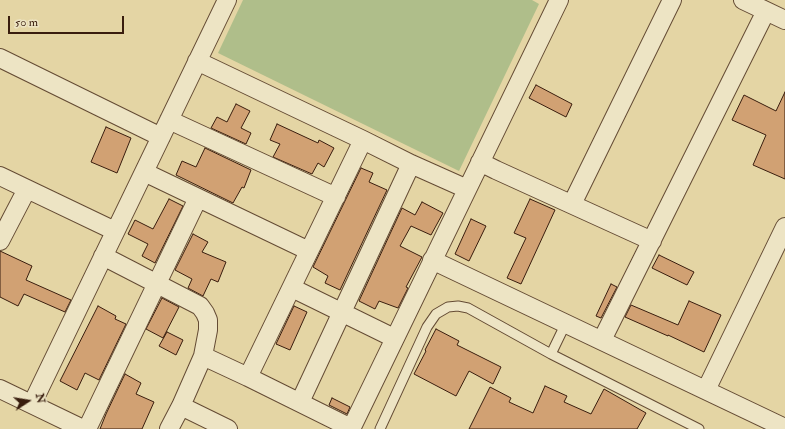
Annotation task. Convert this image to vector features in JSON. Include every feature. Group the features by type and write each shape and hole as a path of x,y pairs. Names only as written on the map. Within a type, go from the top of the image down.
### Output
{"street":[{"path":"32,404 227,0"},
{"path":"203,356 351,428 560,0"},
{"path":"572,204 672,0"},
{"path":"743,0 785,20"},
{"path":"602,340 766,11"},
{"path":"0,58 161,137"},
{"path":"198,61 411,164 467,189"},
{"path":"169,120 336,197"},
{"path":"248,377 363,140"},
{"path":"480,162 652,241"},
{"path":"300,402 411,164"},
{"path":"144,172 309,251"},
{"path":"0,176 116,230"},
{"path":"0,241 26,189"},
{"path":"87,429 198,198"},
{"path":"706,390 785,227"},
{"path":"103,256 200,306 208,320 208,330 203,356 169,429"},
{"path":"432,260 785,428"},
{"path":"292,288 394,338"},
{"path":"0,389 82,429"},
{"path":"181,406 228,429"}],"lane":[{"path":"380,429 427,327 436,314 448,307 458,306 468,308 551,354 699,429"},
{"path":"551,354 566,323"}],"green space":[{"path":"243,0 532,0 539,4 459,171 218,53"}],"building":[{"path":"536,85 572,104 566,117 529,98"},
{"path":"785,92 785,179 753,165 766,135 732,120 744,95 776,111"},
{"path":"236,104 250,111 241,128 251,133 246,144 211,128 217,117 227,122"},
{"path":"277,124 318,143 319,140 334,148 324,167 318,163 312,174 273,157 280,144 270,140"},
{"path":"106,127 131,138 117,173 91,162"},
{"path":"205,148 251,170 244,188 242,187 233,203 176,175 182,161 196,167"},
{"path":"361,168 373,173 369,182 387,190 340,290 325,283 328,276 313,267"},
{"path":"169,199 183,206 155,263 142,256 148,244 128,234 135,220 153,229"},
{"path":"530,199 555,210 521,284 507,278 526,238 514,233"},
{"path":"422,202 443,213 431,235 411,226 400,246 422,257 406,287 408,288 398,308 379,301 375,309 359,301 402,208 415,215"},
{"path":"471,219 486,226 469,261 455,254"},
{"path":"193,234 208,242 202,252 226,262 218,282 211,279 203,296 188,288 192,279 175,270"},
{"path":"0,251 32,266 26,280 71,300 65,312 24,294 18,306 0,297"},
{"path":"659,255 694,272 687,285 652,268"},
{"path":"611,284 617,287 601,318 596,316"},
{"path":"162,298 179,307 163,338 146,329"},
{"path":"689,301 721,315 704,352 625,317 631,305 678,325"},
{"path":"98,306 116,316 115,319 126,324 99,380 85,373 77,390 60,381"},
{"path":"294,306 307,312 290,350 276,344"},
{"path":"436,329 459,341 457,345 501,367 493,384 469,371 456,396 414,374"},
{"path":"167,332 183,340 176,355 159,346"},
{"path":"125,374 141,383 136,394 154,402 142,429 100,429 106,414"},
{"path":"545,386 567,396 564,402 591,414 604,389 646,413 637,429 469,429 490,387 511,398 509,402 533,413"},
{"path":"332,398 350,407 347,414 329,405"}]}
